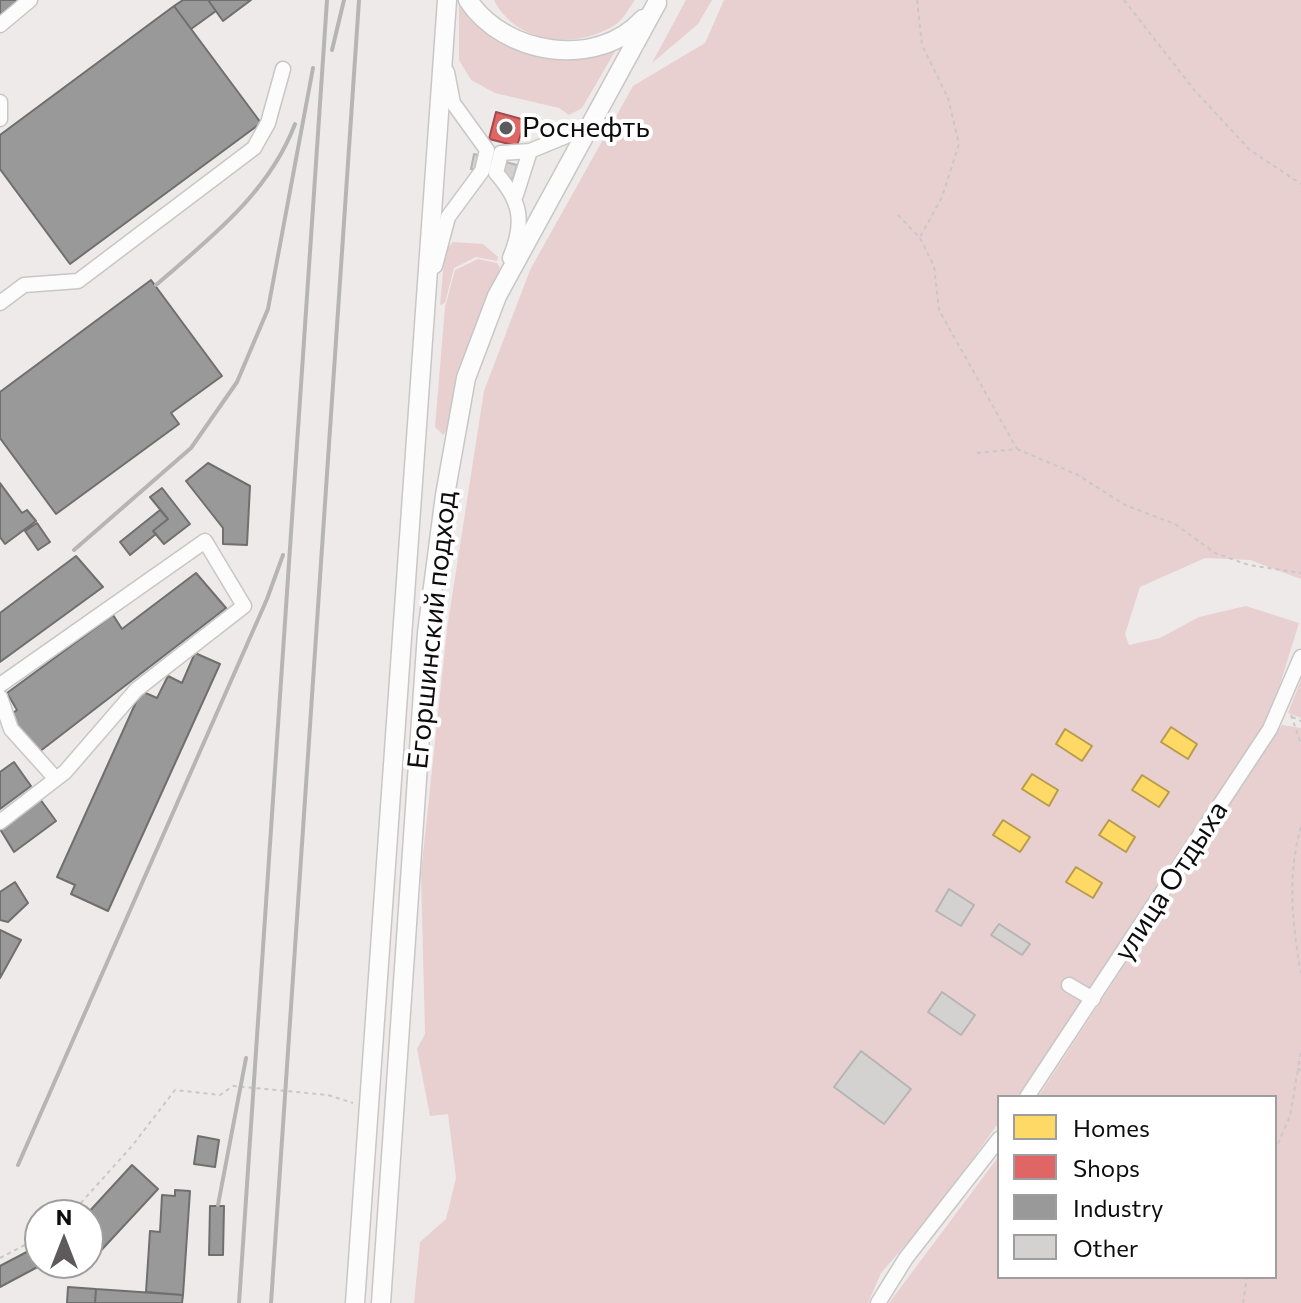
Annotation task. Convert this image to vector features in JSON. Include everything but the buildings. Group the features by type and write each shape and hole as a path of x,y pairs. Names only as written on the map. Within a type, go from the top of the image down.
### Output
{"main road":[{"name":"Егоршинский подход","path":"355,1303 447,0"},
{"path":"468,0 488,25 502,35 516,42 551,49 612,42 638,24 658,2"},
{"name":"Егоршинский подход","path":"381,1303 434,566 466,378 497,296 658,2"}],"street":[{"path":"0,25 30,0"},
{"path":"420,364 442,232 453,209 482,171 487,150 453,103 442,57"},
{"path":"0,303 24,285 78,281 254,148 268,123 283,69"},
{"path":"0,102 0,119"},
{"path":"516,195 496,173 501,153 530,151 588,127"},
{"path":"497,296 518,234 516,195 530,151"},
{"path":"0,685 205,541 244,606 136,690 56,779 0,822"},
{"name":"улица Отдыха","path":"1028,1095 1270,729 1301,657"},
{"path":"0,697 11,729 56,779"},
{"path":"1069,985 1093,999"},
{"path":"878,1303 906,1258 997,1142"}],"path":[{"path":"917,0 922,45 948,98 959,144 942,197 920,238"},
{"path":"1124,0 1195,91 1250,150 1301,184"},
{"path":"898,215 920,238 934,266 939,310 1017,449"},
{"path":"977,453 1017,449 1078,475 1125,505 1175,524 1215,553 1249,565 1301,573"},
{"path":"1284,699 1301,744"},
{"path":"1291,717 1301,721"},
{"path":"1301,827 1293,854 1292,921 1301,973"},
{"path":"1277,1146 1290,1116 1301,1053"},
{"path":"84,1199 132,1146 175,1090 220,1095 233,1086 328,1095 369,1108"},
{"path":"0,1258 24,1245"},
{"path":"1243,1303 1247,1279"}],"shaded area":[{"path":"494,0 635,0 615,25 599,33 565,40 531,34 504,15"},
{"path":"686,0 712,0 698,24 652,63"},
{"path":"724,0 1301,0 1301,579 1250,560 1205,558 1140,587 1125,634 1129,645 1160,638 1199,617 1246,606 1299,623 1271,713 1086,1000 1018,1095 997,1095 997,1125 940,1205 881,1273 868,1303 414,1303 420,1242 446,1219 456,1178 448,1114 430,1116 417,1049 425,1034 421,873 447,629 484,391 530,270 633,86 705,43"},
{"path":"459,3 492,36 516,47 561,53 617,48 582,108 569,115 559,108 495,93 471,80 459,60"},
{"path":"453,242 483,244 498,257 497,261 476,257 454,268 445,303 440,305 445,251"},
{"path":"478,259 497,263 500,268 479,323 450,426 443,435 435,427 445,307 455,270"},
{"path":"1301,680 1301,718 1288,713"},
{"path":"1282,725 1301,728 1301,1303 889,1303 997,1159 997,1279 1277,1279 1277,1095 1039,1095"}],"railway":[{"path":"239,1303 327,0"},
{"path":"332,50 344,0"},
{"path":"271,1303 359,0"},
{"path":"74,550 191,448 237,382 268,309 313,68"},
{"path":"156,285 217,232 254,193 284,149 295,124"},
{"path":"18,1165 267,599 283,555"},
{"path":"218,1205 246,1058"}],"place":[{"name":"Роснефть","path":"506,128"}]}
